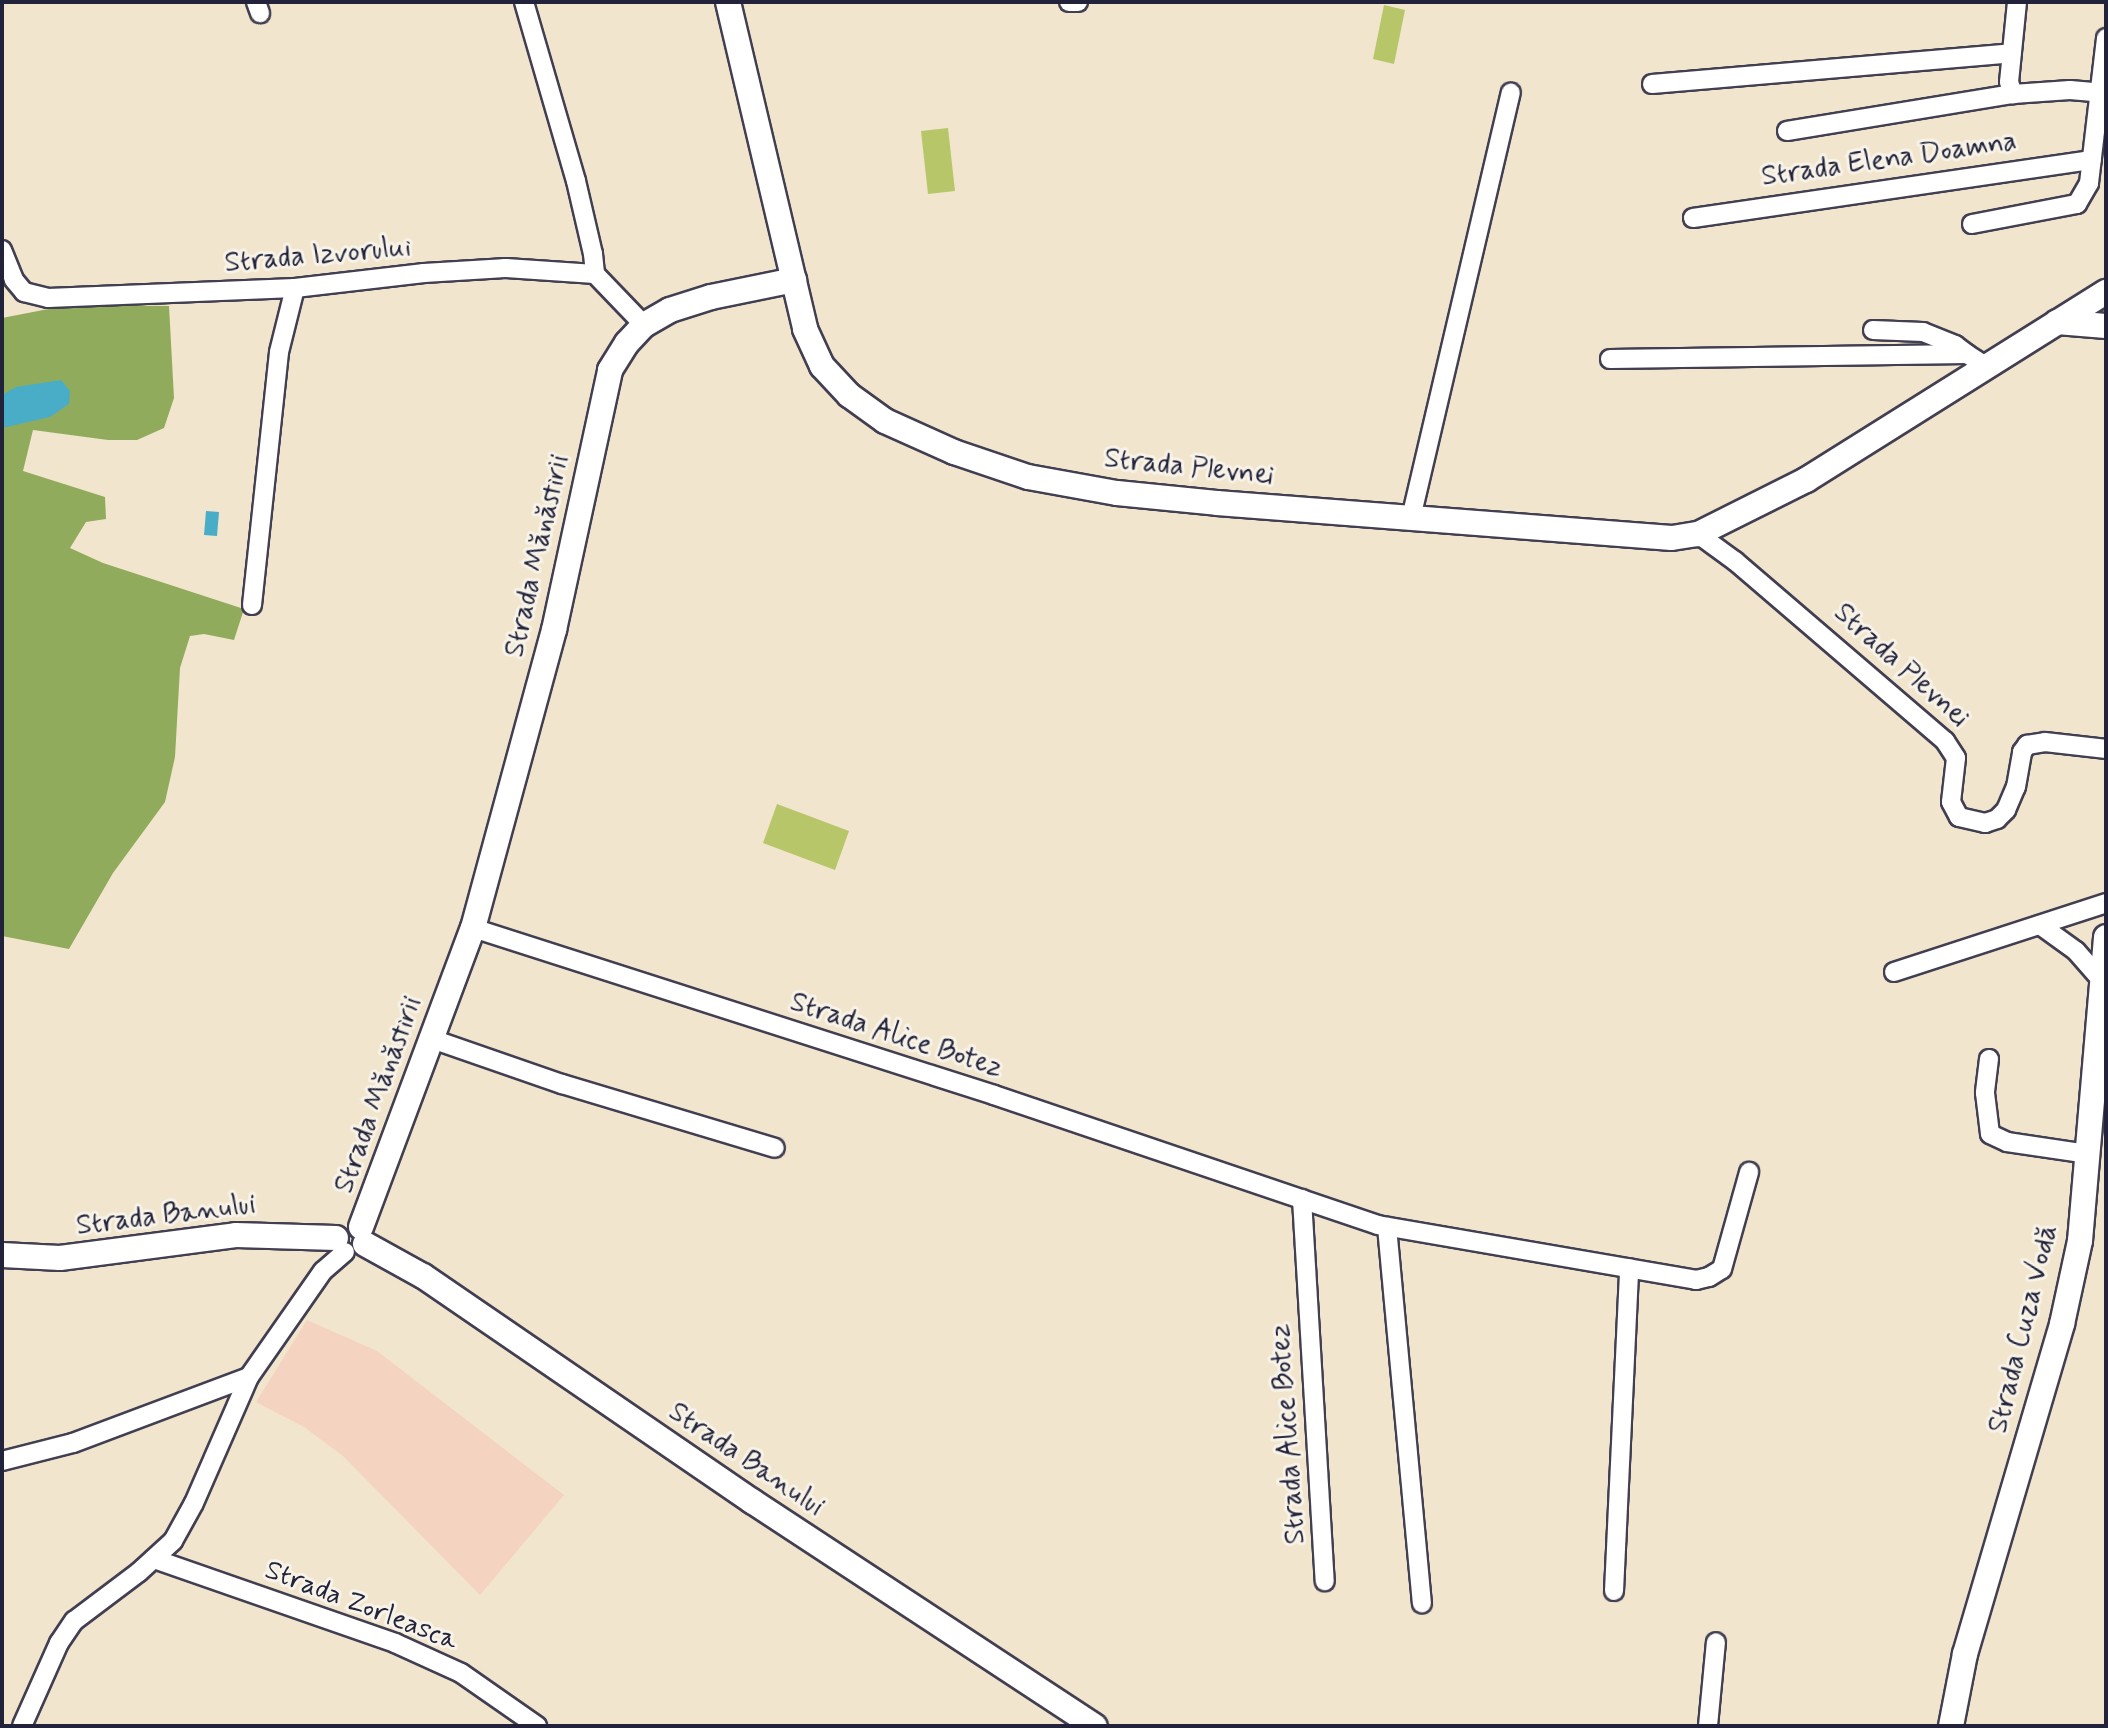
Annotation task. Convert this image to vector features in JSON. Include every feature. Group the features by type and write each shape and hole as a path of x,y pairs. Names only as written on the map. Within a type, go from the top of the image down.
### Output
{"street":[{"path":"524,2 576,181 593,254 595,275 644,325"},
{"path":"728,2 794,280"},
{"path":"1069,2 1078,2"},
{"name":"Strada Elena Doamna","path":"2013,94 2009,82 2017,2"},
{"path":"1972,224 2077,204 2090,183 2106,38"},
{"path":"1652,84 2012,53"},
{"name":"Strada Elena Doamna","path":"1787,131 2013,94 2070,90 2102,93"},
{"path":"1411,518 1511,93"},
{"name":"Strada Elena Doamna","path":"1693,218 2092,160"},
{"name":"Strada Izvorului","path":"2,250 14,280 24,292 35,297 295,288 424,273 506,268 595,275"},
{"name":"Strada Mănăstirii","path":"22,1726 60,1643 74,1621 173,1541 194,1503 249,1377 323,1271 352,1240 473,928 554,630 610,370 644,325 670,310 711,297 794,280"},
{"name":"Strada Plevnei","path":"794,280 812,349 833,379 885,421 954,452 1028,477 1117,493 1672,538 1698,534 1735,561 1945,741 1956,758 1951,802 1959,817 1985,823 1997,819 2006,810 2016,787 2022,752 2027,746 2045,742 2106,749"},
{"path":"252,605 279,352 295,288"},
{"path":"1698,534 1806,480 1977,361 2057,322 2106,292"},
{"path":"2057,322 2106,326"},
{"path":"1873,330 1923,332 1955,345 1977,361"},
{"path":"1610,359 1977,361"},
{"path":"1894,972 2106,903"},
{"path":"2040,925 2076,951 2103,982"},
{"name":"Strada Alice Botez","path":"473,928 994,1095 1387,1227 1696,1280 1709,1277 1722,1269 1749,1172"},
{"name":"Strada Cuza Vodă","path":"1951,1726 1965,1654 2062,1324 2080,1241 2087,1153 2101,1062 2106,937"},
{"path":"432,1039 562,1084 775,1148"},
{"path":"1989,1059 1985,1093 1990,1134 2007,1142 2087,1153"},
{"name":"Strada Alice Botez","path":"1302,1199 1325,1581"},
{"path":"1387,1227 1422,1603"},
{"name":"Strada Banului","path":"2,1255 60,1258 236,1235 352,1240 423,1276 752,1501 1095,1726"},
{"path":"1614,1591 1629,1268"},
{"path":"2,1461 73,1443 249,1377"},
{"name":"Strada Zorleasca","path":"154,1559 396,1643 461,1672 537,1726"},
{"path":"1708,1726 1716,1642"}],"shaded area":[{"path":"307,1320 377,1351 564,1495 480,1595 343,1456 304,1427 256,1402"}],"green space":[{"path":"1384,5 1405,10 1394,64 1373,59"},
{"path":"948,128 955,191 928,194 921,131"},
{"path":"69,305 169,306 174,398 164,428 137,440 108,440 33,430 23,471 105,497 106,519 86,522 70,548 103,563 244,609 234,640 204,634 190,636 180,668 175,757 165,802 113,873 69,949 2,936 2,318"},
{"path":"777,804 849,831 835,870 763,843"}],"water":[{"path":"61,380 70,391 69,404 50,417 2,428 2,395 16,387"},
{"path":"206,511 219,512 217,536 204,535"}]}
